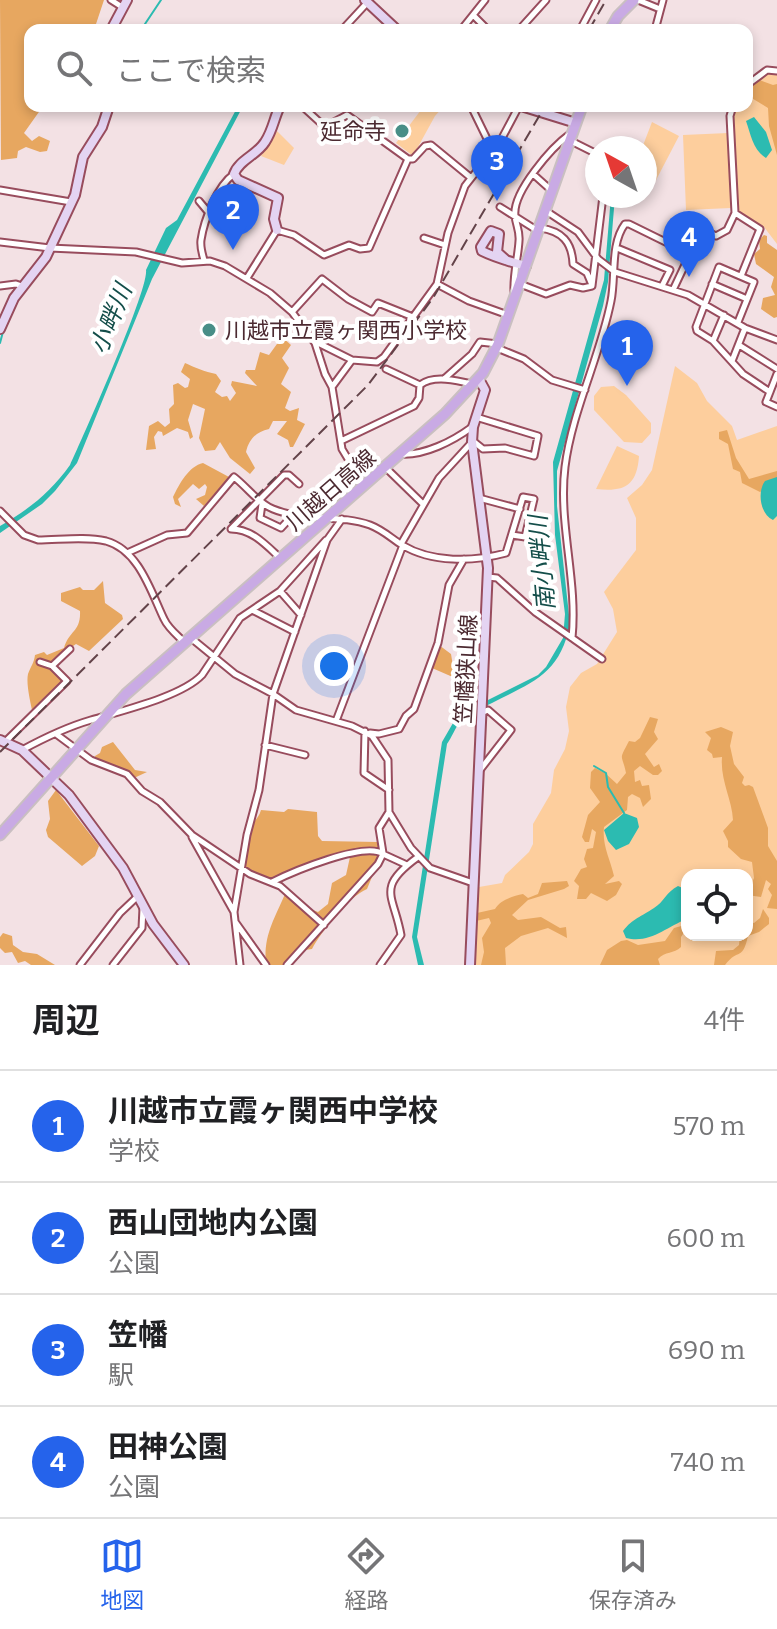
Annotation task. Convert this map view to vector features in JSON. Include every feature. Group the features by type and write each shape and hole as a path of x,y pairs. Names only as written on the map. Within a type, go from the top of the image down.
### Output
{"main road":[{"path":"613,24 636,0"},
{"name":"川越日高線","path":"0,835 105,716 445,414 476,382 498,346 519,284 521,264 539,230 580,112"}],"street":[{"path":"111,0 125,4 114,24"},
{"path":"467,24 485,0"},
{"path":"524,24 546,0"},
{"path":"583,24 596,0"},
{"path":"636,0 660,9"},
{"path":"656,24 663,0"},
{"path":"349,24 370,2 391,24"},
{"path":"474,16 482,24"},
{"path":"753,80 767,70 777,71"},
{"path":"0,329 11,303 42,264 50,248 71,202 83,157 102,127 107,112"},
{"path":"204,260 201,237 221,189 238,165 263,145 278,112"},
{"path":"309,112 325,127 341,116 350,116 408,159 413,159 425,146 431,145 470,177"},
{"path":"474,112 492,149 505,155"},
{"path":"314,340 352,360 381,360 437,284 445,245 461,195 470,177 501,140 517,112"},
{"path":"532,112 573,132 585,143"},
{"path":"673,290 704,230 716,236 727,230 735,213 731,112"},
{"path":"515,296 521,264 519,227 515,217 517,205 533,174 559,143 573,132"},
{"path":"277,230 294,235 324,255 349,245 364,250 369,248 408,159"},
{"path":"234,174 238,180 278,198 274,219 277,230 247,278"},
{"path":"533,174 552,191"},
{"path":"0,190 71,202"},
{"path":"199,201 210,214"},
{"path":"500,207 539,230 558,233 572,249 573,264 588,275 592,286"},
{"path":"592,286 602,208"},
{"path":"546,210 578,232 598,258 614,271 673,290 705,304 745,328 777,340"},
{"path":"735,213 760,229 741,276"},
{"path":"570,637 573,618 565,464 584,389 606,322 620,230 629,224 690,254"},
{"path":"424,238 445,245"},
{"path":"0,242 50,248 130,251 182,263 204,260 225,266 276,297 314,340 332,387 341,441 348,460 364,485"},
{"path":"617,248 670,270 662,286"},
{"path":"506,260 521,264"},
{"path":"738,322 754,282 719,267 697,331 713,341 743,374 770,392"},
{"path":"292,312 322,279 339,294 372,312 376,301 413,317"},
{"path":"437,284 508,315"},
{"path":"519,284 546,294 570,285 583,288 592,286"},
{"path":"712,284 747,299"},
{"path":"0,286 23,286"},
{"path":"713,341 724,315"},
{"path":"732,361 745,328"},
{"path":"444,379 480,342 498,346 524,359 552,380 584,389"},
{"path":"739,345 777,371 767,403 777,407"},
{"path":"332,387 352,360"},
{"path":"386,369 420,385"},
{"path":"420,385 427,380 444,379 476,382"},
{"name":"笠幡狭山線","path":"470,965 488,577 472,442 485,390 476,382"},
{"path":"341,441 414,406 419,398 420,385"},
{"path":"336,721 402,545 439,478 472,442 483,449 505,448 533,456 538,436 475,422 440,445 412,454 399,454"},
{"path":"385,467 423,504"},
{"path":"280,558 251,533 231,529 261,502 284,475 289,475 299,484"},
{"path":"127,553 167,535 187,533 234,477 261,502 274,509 371,525 402,545 438,557 464,559 506,553 523,497 535,500 525,537 512,535"},
{"path":"479,498 520,509"},
{"path":"261,502 260,518 281,528 294,514"},
{"path":"1,512 19,530 38,540 110,542 127,553 143,576 165,621 187,640 214,656 235,674 296,710 379,734 399,729 414,709 438,643 449,585 464,559"},
{"path":"22,750 194,682 232,627 280,591 327,540 342,518"},
{"path":"234,912 259,790 273,694 327,540"},
{"path":"488,577 497,578 515,596 602,659"},
{"path":"280,591 301,615"},
{"path":"252,610 295,632"},
{"path":"52,666 70,649"},
{"path":"40,662 52,666 67,681 3,741 22,750 69,795 116,858 158,931 184,965"},
{"path":"479,771 511,730 488,710 481,712"},
{"path":"287,965 378,864 383,854 379,828 389,812 388,760 380,745 367,732"},
{"path":"367,732 364,773 390,790"},
{"path":"56,734 91,760 127,774 190,833 242,869 271,882 295,898 324,925"},
{"path":"265,745 305,755"},
{"path":"389,812 418,857 430,868 474,884"},
{"path":"190,833 234,912 240,965"},
{"path":"271,882 299,868 368,850 380,851 407,865"},
{"path":"380,965 401,935 390,897 393,882 418,857"},
{"path":"80,965 120,913 141,900"},
{"path":"113,965 142,928 141,900"},
{"path":"236,922 266,965"}],"shaded area":[{"path":"0,0 104,0 96,24 24,24 24,112 39,112 24,133 32,141 39,136 50,141 47,151 26,147 18,151 17,158 1,160"},
{"path":"777,72 777,244 764,227 738,212 734,116 735,112 753,112 753,84 765,73"},
{"path":"757,79 777,84 777,155 769,126 768,108 753,99 753,82"},
{"path":"419,112 439,112 413,156 396,143"},
{"path":"652,122 679,136 657,178 657,136 647,136"},
{"path":"277,131 294,148 284,165 261,156"},
{"path":"728,133 731,208 686,210 683,135"},
{"path":"767,236 767,243 777,250 777,317 774,318 761,309 763,298 775,295 771,287 774,277 756,264 754,254 760,249 759,240"},
{"path":"282,337 291,345 282,358 289,368 281,384 291,392 285,408 290,411 299,408 297,420 305,424 293,447 277,434 287,421 273,421 269,429 257,434 249,443 246,452 255,468 250,474 230,458 220,442 215,450 205,451 199,438 205,409 193,404 188,420 193,437 190,439 188,432 177,428 163,436 158,431 154,437 156,449 146,450 149,426 158,421 165,427 170,423 169,409 174,404 173,385 178,383 188,387 190,379 181,372 185,363 216,374 221,381 215,392 222,397 227,396 230,401 236,393 232,381 257,386 245,373 246,370 255,370 260,352 269,355"},
{"path":"675,366 697,383 707,401 732,426 737,440 777,426 777,965 475,965 479,887 502,883 505,875 529,852 533,844 533,824 551,793 554,770 565,749 569,731 566,707 570,687 581,673 597,664 617,632 613,609 604,592 636,550 636,518 627,498 642,485 652,470"},
{"path":"614,386 651,423 651,433 642,443 624,442 594,410 594,396 601,387"},
{"path":"727,430 736,458 749,479 777,471 777,483 760,492 742,483 740,472 733,469 728,444 719,439 719,432"},
{"path":"617,446 639,456 635,475 621,488 596,489"},
{"path":"203,463 229,477 204,506 196,499 205,495 205,484 199,489 193,484 178,499 181,507 175,504 173,497 181,481 193,468"},
{"path":"103,581 105,603 123,619 89,651 76,644 52,661 50,669 63,680 62,684 35,711 32,710 28,674 35,655 44,652 47,655 64,648 79,623 80,611 61,601 61,593 80,587 94,590"},
{"path":"439,645 451,654 455,678 432,668"},
{"path":"650,717 658,719 654,732 658,739 645,754 654,767 659,764 662,771 653,775 640,766 634,771 635,782 640,780 642,786 649,785 651,799 643,807 640,798 632,794 628,797 627,810 604,827 605,846 614,876 605,884 619,881 622,884 616,895 607,901 591,893 586,899 577,899 579,886 574,881 581,869 587,867 584,859 587,849 593,848 596,832 592,829 589,842 582,837 588,815 600,802 590,788 591,772 595,768 617,784 626,773 623,752 629,741 635,742 640,738"},
{"path":"721,727 733,732 730,746 734,764 744,777 742,783 753,787 768,828 768,846 777,861 777,909 767,908 772,895 768,889 771,884 766,880 761,897 753,896 752,862 741,859 728,847 723,831 733,820 722,757 713,758 707,750 711,738 705,732"},
{"path":"113,742 135,770 147,772 134,778 96,764 95,756 102,747"},
{"path":"56,790 99,846 95,856 82,866 48,837 48,801"},
{"path":"288,809 317,812 318,836 322,841 378,842 381,855 367,889 344,907 312,949 305,950 291,965 266,965 268,937 285,894 290,892 303,906 318,912 328,904 332,883 346,875 350,857 330,856 271,879 247,870 243,865 248,838 261,810 284,812"},
{"path":"567,881 569,886 528,900 512,915 518,920 541,917 560,928 566,927 567,938 548,928 521,936 505,948 506,965 481,965 484,952 482,938 491,923 489,918 476,921 477,913 495,909 515,896 523,894 528,898 538,894 542,883"},
{"path":"763,909 769,924 753,934 753,923 760,918"},
{"path":"681,926 681,947 661,956 658,959 660,965 600,965 607,950 621,941 638,945 665,941 674,928"},
{"path":"3,933 12,936 13,945 23,952 37,954 55,965 18,963 12,952 5,953 0,948"},
{"path":"739,941 747,941 742,952 725,965 714,965 716,951 733,950"}],"water":[{"path":"235,112 240,112 152,279 77,463 42,504 0,533 0,526 38,500 70,465 137,305 146,270 166,228 177,220"},
{"path":"754,117 766,132 772,150 766,158 755,146 746,121"},
{"path":"610,208 614,208 603,306 557,471 557,506 570,624 559,654 543,674 467,716 458,724 447,744 417,937 424,965 418,965 412,937 442,742 464,712 538,675 563,638 565,614 555,535 553,462 604,280"},
{"path":"777,477 777,516 773,520 765,513 761,491 765,481"},
{"path":"624,813 637,818 639,827 629,844 616,850 604,830"},
{"path":"681,887 681,922 650,937 626,938 623,931 657,906 671,891"}],"waterway":[{"path":"145,24 161,0"},
{"path":"107,125 112,112"},
{"path":"29,285 49,259"},
{"path":"0,343 4,328"},
{"path":"594,766 606,773 608,787 624,813"}],"railway":[{"path":"592,24 606,0"},
{"path":"0,752 368,385 433,298 542,112"}],"place":[{"name":"延命寺","path":"402,131"},
{"name":"笠幡","path":"497,201"},
{"name":"西山団地内公園","path":"233,250"},
{"name":"田神公園","path":"689,277"},
{"name":"川越市立霞ヶ関西小学校","path":"209,330"},
{"name":"川越市立霞ヶ関西中学校","path":"627,386"}],"water label":[{"name":"小畔川","path":"111,319"},
{"name":"南小畔川","path":"542,563"}]}
